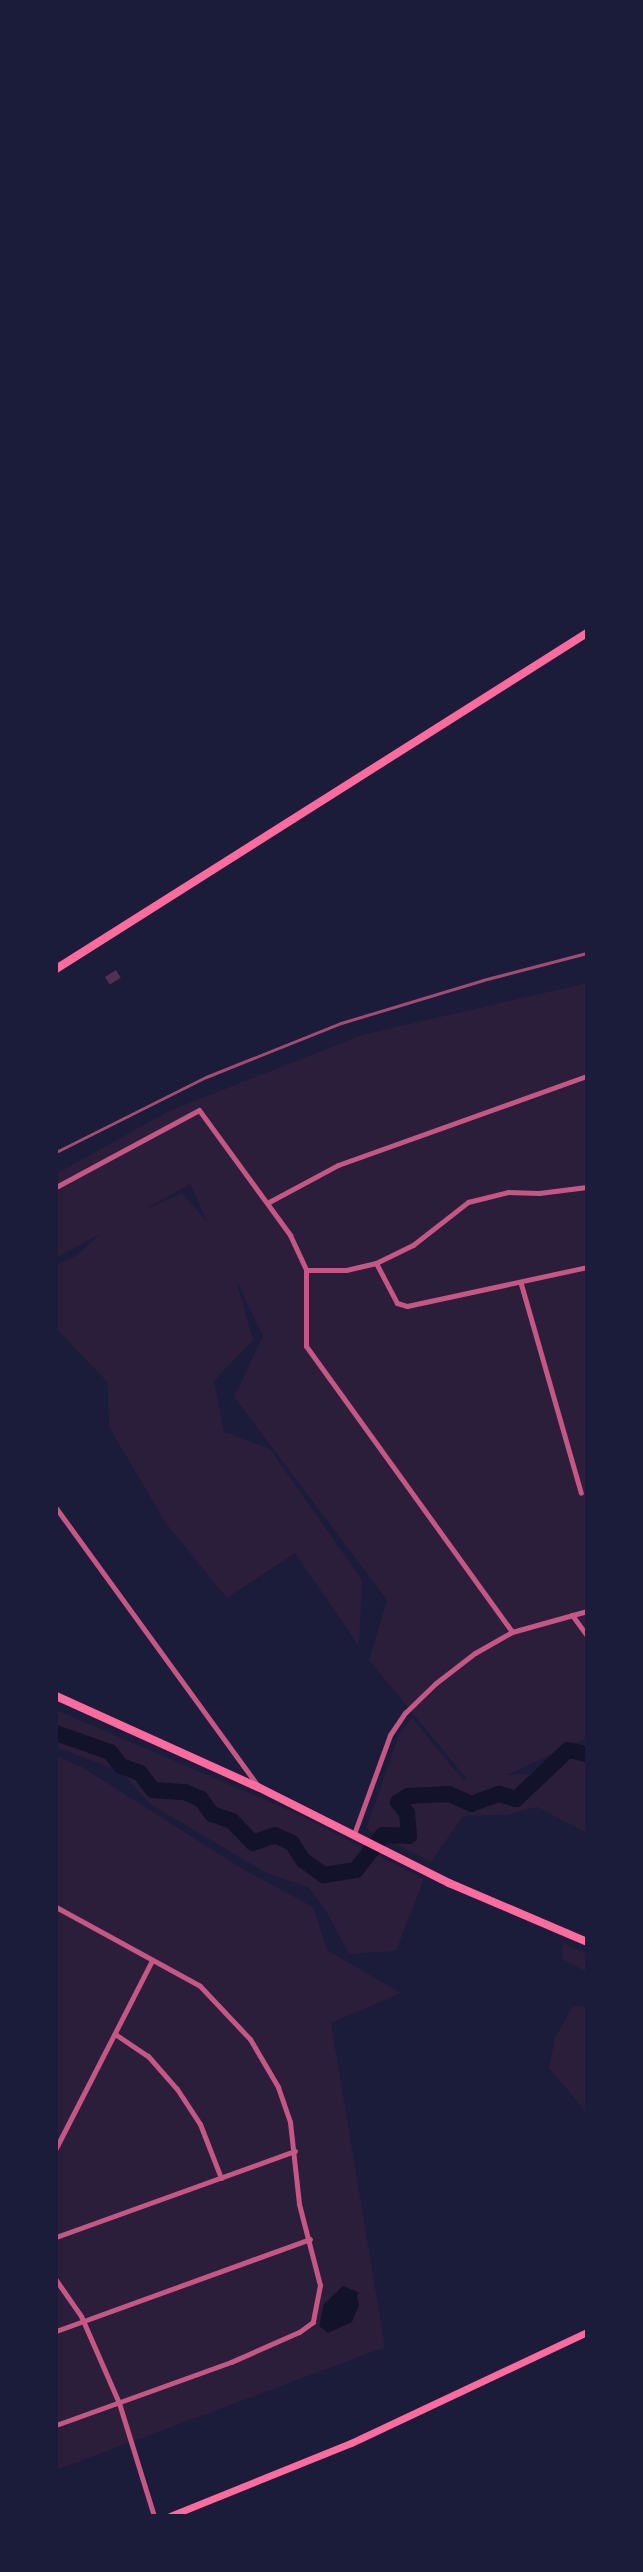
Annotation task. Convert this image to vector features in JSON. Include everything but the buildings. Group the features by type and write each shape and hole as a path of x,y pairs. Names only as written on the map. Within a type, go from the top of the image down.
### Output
{"main road":[{"path":"56,969 587,633"},
{"path":"56,1696 258,1787 449,1883 587,1942"},
{"path":"170,2516 341,2448 587,2332"}],"street":[{"path":"269,1202 338,1165 587,1076"},
{"path":"56,1187 199,1110 269,1202 290,1235 306,1270 306,1346 512,1632"},
{"path":"306,1270 346,1270 376,1263 413,1245 468,1202 508,1192 539,1193 587,1187"},
{"path":"376,1263 397,1303 407,1306 521,1284 586,1267 587,1277"},
{"path":"521,1284 581,1493"},
{"path":"56,1508 258,1787"},
{"path":"354,1834 390,1735 405,1713 456,1668 512,1632 587,1611"},
{"path":"572,1615 587,1636"},
{"path":"56,1907 200,1986 250,2039 278,2087 290,2122 299,2204 320,2285 313,2322 272,2345 56,2425"},
{"path":"56,2148 153,1960"},
{"path":"115,2034 148,2056 177,2089 200,2124 221,2178"},
{"path":"56,2237 295,2151"},
{"path":"56,2331 310,2239"},
{"path":"56,2280 84,2321 119,2403 154,2516"}],"shaded area":[{"path":"587,983 587,1738 507,1775 529,1774 552,1757 587,1742 587,1833 537,1807 505,1815 463,1816 431,1862 366,1829 399,1735 412,1718 463,1780 467,1779 369,1660 387,1600 234,1397 263,1336 236,1280 253,1340 214,1381 224,1432 270,1449 362,1580 359,1646 295,1553 227,1598 165,1522 109,1427 108,1383 56,1328 56,1266 77,1255 100,1234 56,1258 56,1174 169,1111 362,1035","holes":["190,1184 208,1223 182,1193 142,1211"]},
{"path":"56,1710 298,1814 424,1879 396,1951 349,1954 325,1909 309,1888 265,1872 150,1804 120,1771 56,1747"},
{"path":"56,1756 82,1767 241,1868 313,1907 327,1950 401,1993 331,2023 385,2347 56,2470"},
{"path":"563,1943 587,1954 587,1972 562,1959"},
{"path":"573,2005 587,2007 587,2113 549,2068 555,2038"},
{"path":"343,2286 360,2293 357,2295 359,2305 352,2322 328,2333 319,2326 324,2304"}],"waterway":[{"path":"56,1733 110,1752 121,1766 140,1773 153,1790 185,1792 201,1799 212,1814 232,1821 253,1843 275,1835 292,1843 303,1860 324,1875 356,1870 383,1835 409,1836 407,1813 398,1802 408,1796 449,1794 471,1804 499,1794 516,1799 568,1750 587,1754"}],"railway":[{"path":"56,1152 206,1077 341,1023 483,980 587,953"}]}
